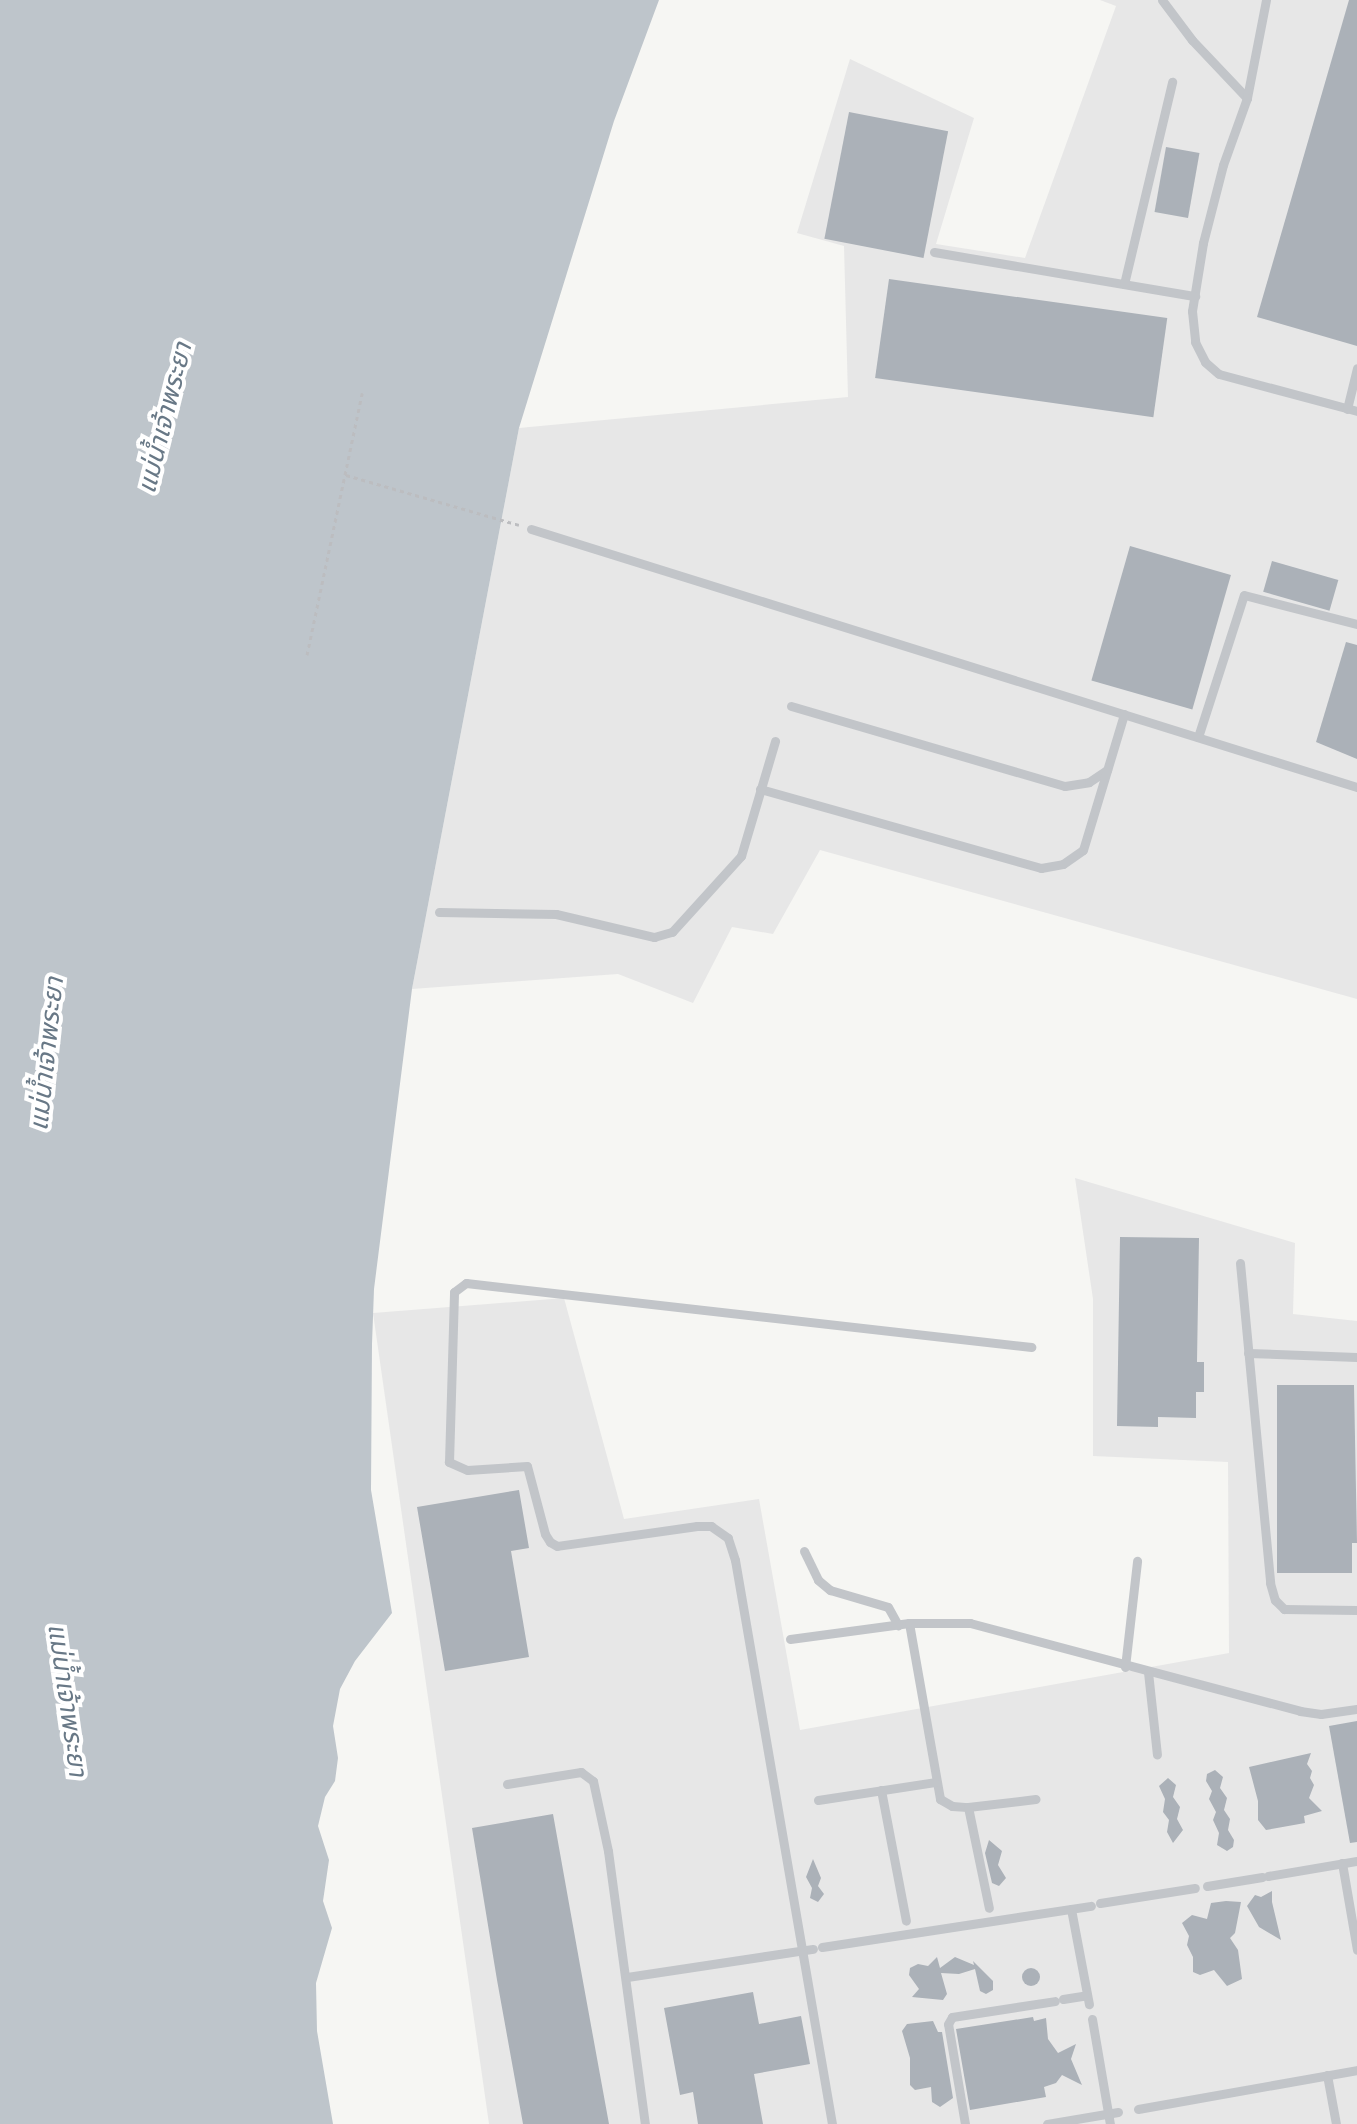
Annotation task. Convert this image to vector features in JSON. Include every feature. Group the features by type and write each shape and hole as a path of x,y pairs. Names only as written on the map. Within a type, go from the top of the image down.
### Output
{"lane":[{"path":"1162,0 1192,40 1247,98"},
{"path":"1266,0 1247,98 1223,165 1203,243 1195,296 1195,342 1205,362 1219,374 1352,410 1357,368"},
{"path":"1124,284 1172,82"},
{"path":"934,252 1195,296"},
{"path":"531,529 1357,787"},
{"path":"1198,737 1244,595 1357,624"},
{"path":"791,706 1065,786 1089,782 1107,770"},
{"path":"760,789 1041,868 1063,864 1083,850 1124,714"},
{"path":"439,912 556,914 654,937 672,932 741,856 775,741"},
{"path":"1240,1263 1270,1583 1275,1600 1284,1609 1357,1610"},
{"path":"832,2124 735,1560 728,1538 711,1526 697,1526 557,1546 545,1534 527,1466 455,1468 449,1462 454,1292 466,1283 1031,1347"},
{"path":"1248,1353 1357,1357"},
{"path":"804,1551 818,1580 830,1590 888,1607 898,1625"},
{"path":"1125,1667 1137,1561"},
{"path":"909,1623 940,1799 952,1806 968,1807 1036,1799"},
{"path":"790,1639 909,1623 970,1623 1125,1667 1300,1711 1321,1714 1357,1709"},
{"path":"1148,1672 1157,1755"},
{"path":"507,1784 581,1772 593,1781 627,1977 645,2124"},
{"path":"818,1800 935,1782"},
{"path":"881,1790 906,1921"},
{"path":"968,1807 989,1908"},
{"path":"1207,1886 1357,1861"},
{"path":"1342,1863 1357,1950"},
{"path":"627,1977 1195,1888"},
{"path":"965,2124 948,2024 952,2017 1059,2000 1088,2000 1071,1909"},
{"path":"1047,2124 1112,2117 1092,2019"},
{"path":"1138,2109 1357,2070"},
{"path":"1327,2075 1336,2124"}],"path":[{"path":"307,655 362,393"},
{"path":"346,475 531,529"}],"shaded area":[{"path":"1100,0 1357,0 1357,999 820,850 773,934 732,927 693,1003 618,974 412,989 519,428 848,397 844,246 797,233 850,59 974,118 936,244 1025,258 1116,6"},
{"path":"1075,1178 1295,1243 1293,1314 1357,1321 1357,2124 489,2124 373,1313 564,1298 624,1519 759,1499 800,1730 1229,1653 1228,1462 1093,1456 1093,1299"}],"water":[{"name":"แม่น้ำเจ้าพระยา","path":"0,0 659,0 614,121 519,428 412,989 374,1289 372,1344 371,1490 392,1613 355,1661 340,1689 333,1726 338,1758 335,1781 325,1797 318,1826 329,1860 323,1901 332,1928 316,1983 317,2031 333,2124 0,2124"}],"building":[{"path":"1349,0 1357,0 1357,346 1257,317"},
{"path":"849,112 948,131 924,258 824,239"},
{"path":"1166,147 1199,153 1188,218 1155,212"},
{"path":"889,279 1167,318 1153,417 875,378"},
{"path":"1130,546 1231,575 1192,710 1091,681"},
{"path":"1272,561 1338,580 1330,611 1263,592"},
{"path":"1346,642 1357,645 1357,759 1316,742"},
{"path":"1120,1237 1199,1238 1197,1362 1204,1362 1204,1392 1196,1392 1196,1418 1158,1417 1158,1427 1117,1426"},
{"path":"1277,1385 1354,1385 1357,1543 1352,1543 1352,1573 1277,1573"},
{"path":"519,1490 529,1548 511,1551 529,1657 445,1671 417,1507"},
{"path":"1357,1721 1357,1842 1350,1843 1329,1726"},
{"path":"1311,1753 1307,1764 1312,1771 1310,1778 1314,1785 1309,1798 1322,1811 1304,1816 1305,1823 1266,1830 1258,1820 1258,1801 1249,1767"},
{"path":"1215,1770 1223,1777 1220,1788 1227,1798 1224,1810 1230,1819 1228,1830 1234,1840 1233,1847 1227,1851 1217,1845 1219,1833 1213,1820 1216,1812 1209,1799 1212,1791 1206,1781 1207,1774"},
{"path":"1168,1778 1176,1785 1173,1797 1180,1807 1177,1819 1183,1830 1173,1843 1167,1832 1169,1820 1163,1812 1165,1799 1159,1786"},
{"path":"553,1814 609,2124 523,2124 472,1828"},
{"path":"989,1840 1002,1851 998,1865 1006,1878 999,1886 992,1883 985,1853"},
{"path":"813,1859 821,1878 818,1886 824,1894 818,1902 810,1898 812,1888 806,1877"},
{"path":"1272,1891 1281,1940 1259,1927 1247,1906 1255,1895 1261,1897"},
{"path":"1241,1902 1235,1933 1230,1938 1238,1950 1242,1979 1227,1986 1214,1970 1200,1975 1193,1972 1193,1957 1187,1945 1189,1936 1182,1923 1192,1915 1207,1919 1211,1903"},
{"path":"937,1957 940,1968 955,1957 974,1965 973,1961 993,1981 993,1990 986,1994 980,1991 975,1969 959,1974 941,1973 947,1994 943,2000 912,1997 919,1989 909,1975 910,1968 918,1964 928,1966"},
{"path":"1031,1968 1040,1977 1031,1986 1022,1977"},
{"path":"753,1992 759,2024 801,2016 810,2064 754,2074 763,2124 698,2124 693,2092 680,2095 664,2008"},
{"path":"1033,2017 1034,2021 1046,2018 1048,2039 1058,2053 1076,2044 1071,2059 1082,2085 1062,2075 1056,2083 1044,2087 1046,2097 970,2110 956,2029"},
{"path":"933,2021 938,2032 942,2032 953,2098 940,2107 932,2102 931,2087 915,2090 910,2085 910,2058 902,2031 907,2024"}]}
